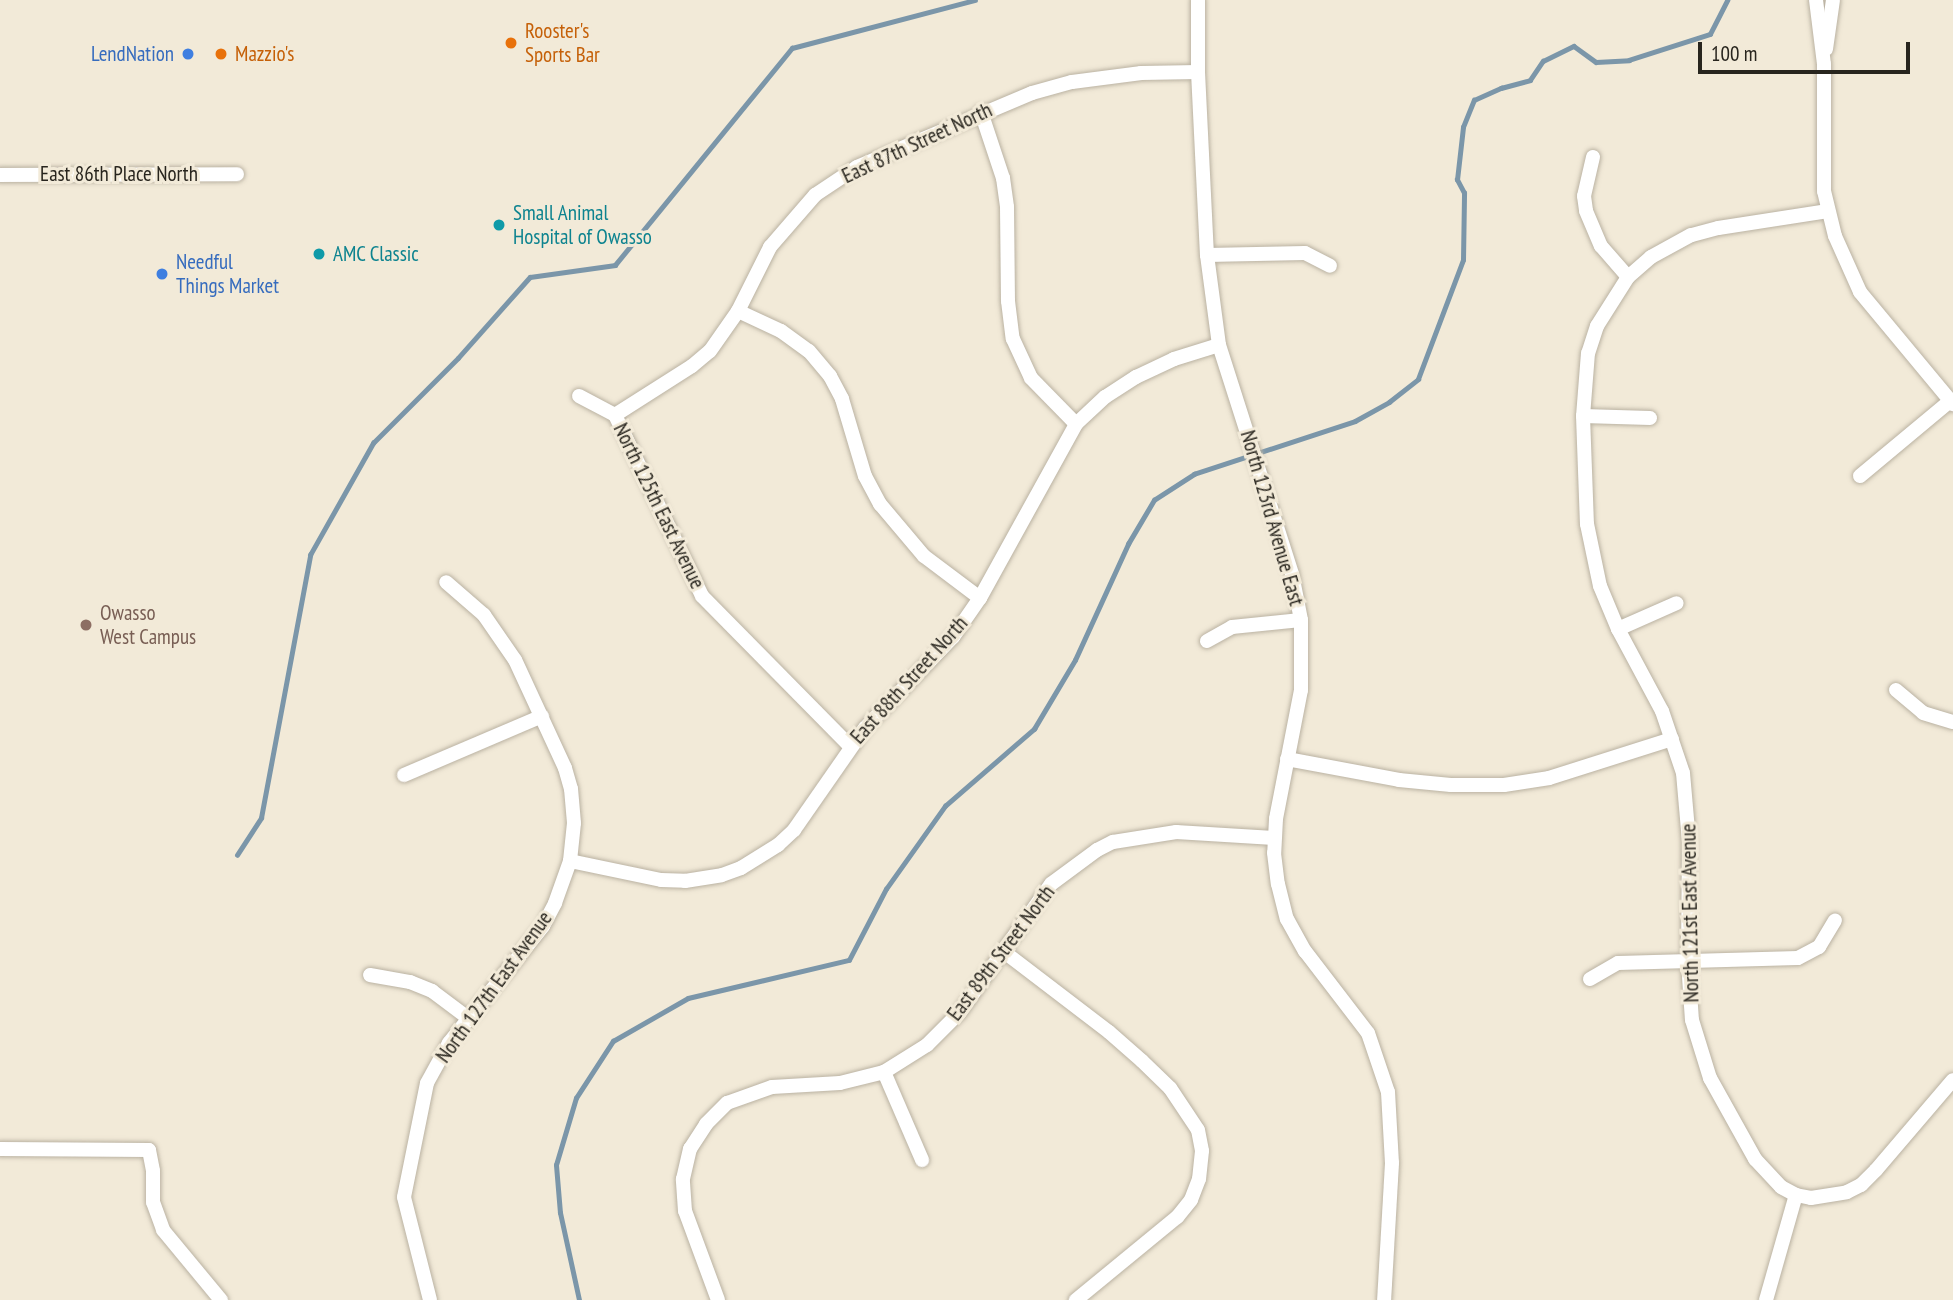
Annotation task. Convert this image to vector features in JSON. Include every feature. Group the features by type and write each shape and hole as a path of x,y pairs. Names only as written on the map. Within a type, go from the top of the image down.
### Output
{"street":[{"name":"North 123rd Avenue East","path":"1198,0 1198,72 1207,255 1219,345 1292,574 1301,620 1301,690 1274,838 1278,884 1287,919 1305,951 1368,1033 1388,1092 1392,1176 1384,1300"},
{"path":"1816,0 1824,64"},
{"path":"1833,0 1824,64 1823,149 1828,211 1835,236 1860,292 1951,402 1860,476"},
{"name":"East 87th Street North","path":"615,415 692,366 723,335 770,247 815,195 878,156 981,112 1072,82 1141,73 1198,72"},
{"path":"981,112 1003,178 1007,207 1008,301 1013,339 1031,378 1076,424"},
{"path":"1593,158 1584,196 1586,211 1601,246 1628,277 1651,257 1691,235 1718,228 1828,211"},
{"name":"East 86th Place North","path":"0,174 237,174"},
{"path":"1207,255 1305,253 1330,266"},
{"name":"North 121st East Avenue","path":"1628,277 1610,302 1591,344 1584,379 1587,524 1601,586 1618,629 1662,711 1683,773 1688,806 1688,962 1692,1020 1710,1078 1755,1159 1782,1187 1796,1195"},
{"path":"738,311 781,331 809,351 830,376 842,398 865,476 880,504 924,555 980,598"},
{"name":"East 88th Street North","path":"570,861 661,880 685,881 722,875 761,857 794,830 850,746 953,636 980,598 1076,424 1105,397 1136,377 1174,359 1219,345"},
{"name":"North 125th East Avenue","path":"579,396 615,415 702,597 850,746"},
{"path":"1583,416 1650,418"},
{"name":"North 127th East Avenue","path":"430,1300 423,1263 408,1220 405,1181 427,1083 436,1063 468,1018 543,926 555,903 570,861 574,823 572,789 515,660 496,629 446,582"},
{"path":"1618,629 1676,603"},
{"path":"1208,641 1232,627 1301,620"},
{"path":"1896,690 1923,713 1953,722"},
{"path":"404,775 542,716"},
{"path":"1287,759 1399,780 1504,785 1549,778 1672,739"},
{"name":"East 89th Street North","path":"718,1300 685,1211 683,1194 690,1149 706,1124 727,1103 740,1096 772,1087 840,1083 884,1072 927,1045 960,1012 1051,884 1073,866 1113,842 1176,832 1274,838"},
{"path":"1590,979 1618,963 1798,958 1819,947 1835,920"},
{"path":"1003,951 1109,1032 1170,1088 1198,1130 1202,1151 1199,1179 1191,1200 1177,1217 1076,1300"},
{"path":"370,975 410,982 432,991 468,1018"},
{"path":"884,1072 922,1160"},
{"path":"1766,1300 1796,1195 1831,1196 1861,1185 1953,1080"},
{"path":"0,1149 149,1150 153,1171 153,1202 163,1230 221,1300"}],"waterway":[{"path":"237,855 261,818 310,555 373,443 458,358 530,277 615,265 792,48 975,0"},
{"path":"579,1300 560,1213 556,1165 576,1098 613,1041 688,998 849,960 886,889 945,806 1034,729 1075,660 1128,544 1154,500 1194,474 1355,421 1389,402 1418,379 1463,260 1464,193 1457,180 1463,127 1474,100 1501,88 1530,80 1543,61 1574,46 1596,62 1629,60 1710,34 1727,0"}],"place":[{"name":"Rooster's Sports Bar","path":"511,43"},
{"name":"LendNation","path":"188,54"},
{"name":"Mazzio's","path":"221,54"},
{"name":"Small Animal Hospital of Owasso","path":"499,225"},
{"name":"AMC Classic","path":"319,254"},
{"name":"Needful Things Market","path":"162,274"},
{"name":"Owasso West Campus","path":"86,625"}]}
